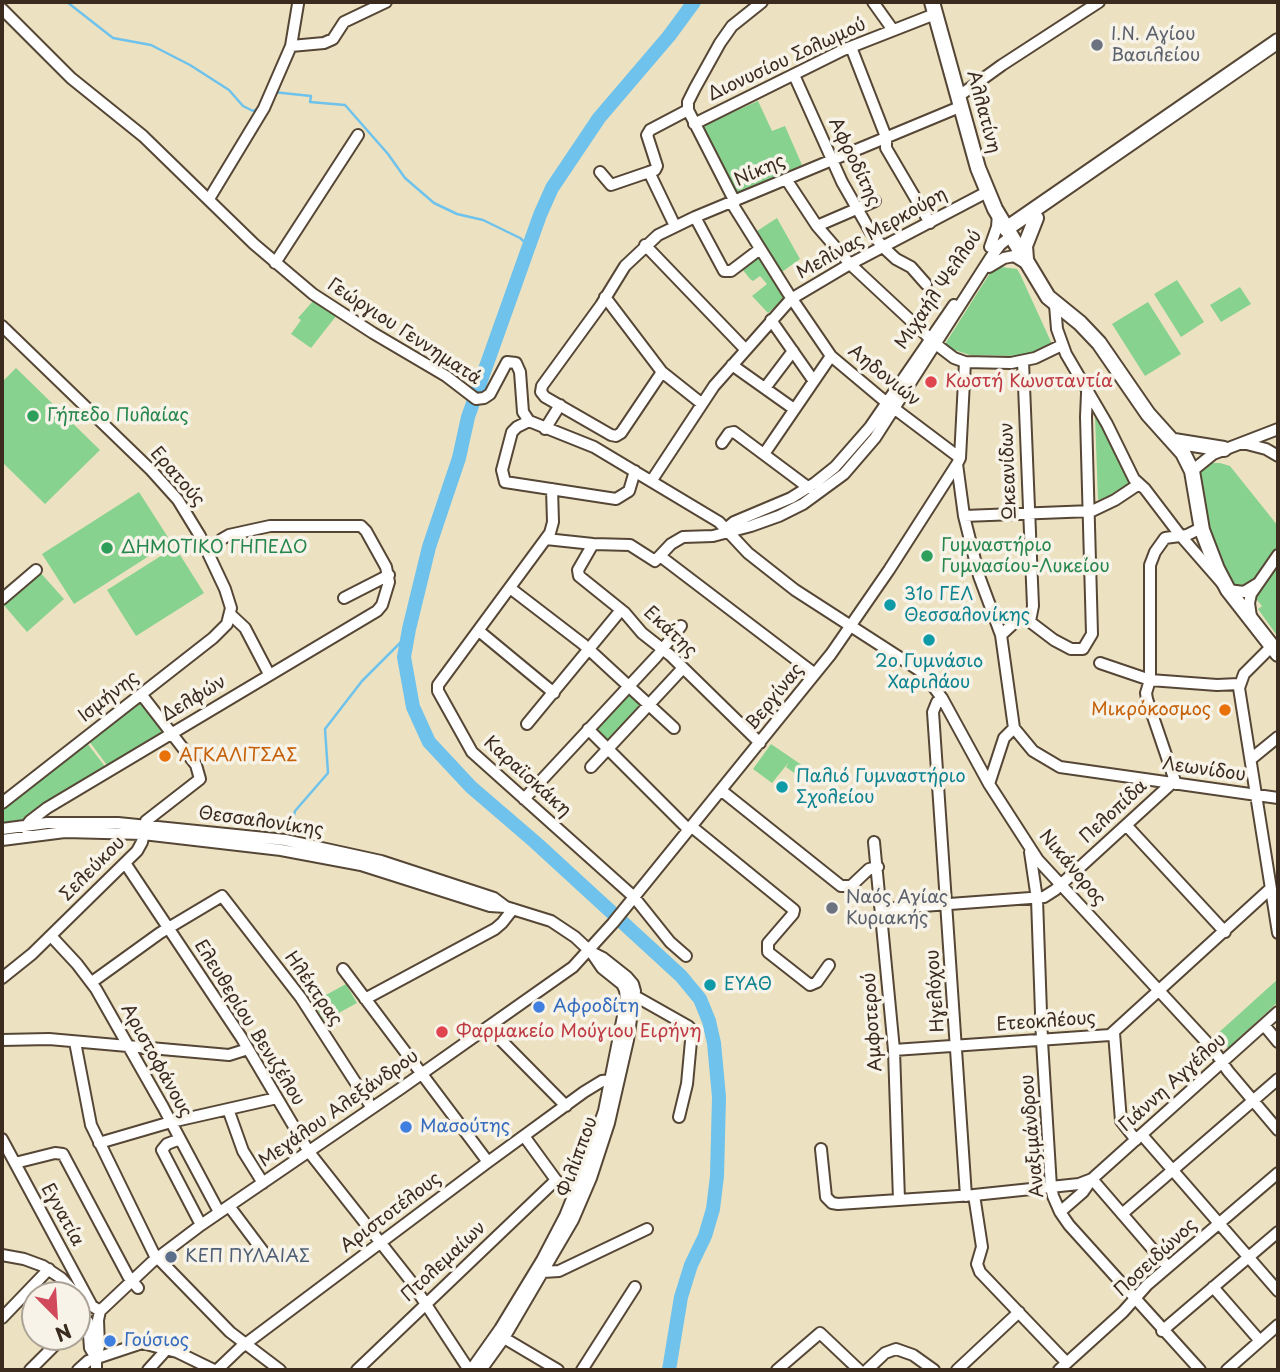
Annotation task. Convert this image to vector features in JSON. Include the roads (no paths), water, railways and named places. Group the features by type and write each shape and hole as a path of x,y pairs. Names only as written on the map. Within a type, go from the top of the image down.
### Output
{"main road":[{"name":"Αλλατίνη","path":"933,8 987,192 1008,233 1040,287 1055,305 1080,323 1099,343 1148,414 1174,442 1192,471"},
{"name":"Μιχαήλ Ψελλού","path":"1008,233 1278,41"},
{"name":"Μιχαήλ Ψελλού","path":"1034,215 1278,52"},
{"path":"997,213 1034,215 1025,246 1027,264"},
{"path":"1174,442 1224,449"},
{"path":"1192,471 1202,528 1211,556 1228,590 1275,650"}],"street":[{"path":"291,46 324,43 333,39 344,22 386,2"},
{"path":"600,172 611,185 655,170 657,166 647,133 688,110 688,103 695,88 720,43 732,26 762,2"},
{"path":"873,2 893,30"},
{"name":"Νίκης","path":"560,405 543,396 541,388 625,266 645,245 675,226 886,137 961,101 1002,65 1099,2"},
{"path":"209,199 264,108 291,46 298,4"},
{"name":"Διονυσίου Σολωμού","path":"695,124 851,47 893,30 933,8"},
{"name":"Γεώργιου Γεννηματά","path":"2,9 71,78 143,136 275,262 313,294 446,376 471,396 484,398 490,394 506,363 516,363 520,372 523,412 529,421"},
{"path":"851,47 886,137 886,148 930,223"},
{"name":"Αφροδίτης","path":"794,75 856,209 883,247 896,259 911,267 926,284"},
{"name":"Αηδονιών","path":"688,110 733,202 760,249 831,356 958,461"},
{"path":"275,262 358,135"},
{"path":"649,172 675,226"},
{"path":"786,178 817,226 850,264 934,342 965,362 1023,361 1062,345"},
{"name":"Μελίνας Μερκούρη","path":"652,480 701,403 791,299 850,264 987,192"},
{"path":"817,226 875,201"},
{"path":"990,247 997,227 997,213"},
{"path":"695,217 724,271 731,271 760,249"},
{"name":"Μιχαήλ Ψελλού","path":"934,342 995,238 1008,233"},
{"name":"Μιχαήλ Ψελλού","path":"660,556 671,544 683,537 713,536 779,516 823,491 853,465 1008,233"},
{"path":"645,245 745,349"},
{"path":"981,273 1004,258 1014,256 1027,264"},
{"path":"603,301 662,372 701,403"},
{"path":"1055,305 1055,322 1062,345 1087,393 1108,424 1128,470 1228,590 1244,592 1257,583"},
{"path":"771,320 813,380"},
{"name":"Ερατούς","path":"2,326 167,486 190,517 209,555 228,595 230,614"},
{"path":"765,388 793,351"},
{"path":"764,454 831,356"},
{"name":"Ωκεανίδων","path":"1023,361 1033,606 1030,621"},
{"path":"965,362 958,461 964,516 979,576 1001,635 1014,728 1004,738 989,784"},
{"path":"732,365 794,410"},
{"path":"545,429 560,405 617,436 662,372"},
{"path":"1001,635 1025,618 1065,647 1075,650 1083,649 1092,634 1087,393"},
{"name":"Μιχαήλ Ψελλού","path":"727,532 734,522 786,501 809,488 835,467 891,406"},
{"path":"635,471 629,491 618,499 505,482 502,470 512,432 517,426 529,421 594,447 652,480 719,522 748,553 795,590 851,625"},
{"path":"1192,471 1206,458 1224,449 1278,429"},
{"path":"722,443 729,433 734,432 809,488"},
{"path":"1243,443 1266,449 1278,456"},
{"name":"Βεργίνας","path":"603,934 815,674 851,625 958,461"},
{"path":"964,516 1090,511 1104,506 1139,484"},
{"path":"552,489 552,525 546,539 632,546 653,561 660,556 815,674"},
{"path":"209,555 229,535 270,526 358,526 366,531 389,575 344,598"},
{"path":"1174,783 1147,699 1149,568 1162,542 1169,537 1187,535 1202,528"},
{"name":"Καραϊσκάκη","path":"546,539 438,685 438,691 470,749 634,897 670,942 686,956"},
{"name":"Εκάτης","path":"593,544 578,570 578,575 621,610 760,743"},
{"path":"1253,623 1249,603 1257,583 1278,555"},
{"path":"2,599 36,570"},
{"name":"Δελφών","path":"28,831 35,816 47,808 377,611 382,607 385,598 389,575"},
{"path":"510,588 590,650 674,728"},
{"path":"527,724 621,610"},
{"path":"230,614 245,628 269,674"},
{"name":"Ισμήνης","path":"2,803 220,632 230,614"},
{"name":"Νικάνορος","path":"851,625 927,677 989,784 1038,860 1213,1049 1278,1130"},
{"path":"524,799 681,626"},
{"path":"479,631 554,692"},
{"path":"1275,650 1248,668 1239,684 1278,933"},
{"path":"1100,663 1149,681 1239,684"},
{"path":"590,767 683,668"},
{"path":"141,694 172,733"},
{"name":"Ηγελόχου","path":"937,702 933,712 957,1046 970,1196 982,1247 978,1268 1019,1312 1063,1367"},
{"name":"Λεωνίδου","path":"1014,728 1029,747 1043,758 1069,770 1278,798"},
{"path":"588,729 691,829 794,910 767,947 768,952 813,985 829,965"},
{"name":"Σελεύκου","path":"2,978 51,936 125,863 139,847 143,829 198,782 201,776 199,771 172,733"},
{"path":"1251,759 1278,737"},
{"name":"Πελοπίδα","path":"882,909 1037,899 1048,895 1174,783"},
{"path":"722,791 841,886 851,886 869,869 878,867"},
{"path":"1126,825 1225,932"},
{"name":"Θεσσαλονίκης","path":"2,830 79,832 143,829 225,838 292,841 484,894 510,908 560,925 590,951"},
{"name":"Θεσσαλονίκης","path":"2,840 28,831"},
{"name":"Αμφοτερού","path":"874,842 894,1050 899,1200"},
{"name":"Αναξιμάνδρου","path":"1029,845 1037,899 1051,1187 1060,1212 1162,1331 1200,1370"},
{"name":"Ελευθερίου Βενιζέλου","path":"125,863 248,1049 309,1152 410,1280 470,1370"},
{"name":"Ετεοκλέους","path":"894,1050 1042,1041 1114,1033 1225,932 1272,883"},
{"name":"Ηλέκτρας","path":"167,928 219,897 224,898 301,998 372,1108"},
{"path":"365,999 495,929 502,923 510,908"},
{"path":"92,982 167,928"},
{"name":"Μεγάλου Αλεξάνδρου","path":"91,1315 135,1284 158,1258 201,1225 557,980 590,951 603,934"},
{"name":"Αριστοφάνους","path":"51,936 92,982 180,1139 224,1209 265,1254"},
{"path":"590,951 628,978 634,987 635,996 693,1031 687,1084 679,1117"},
{"name":"Φιλίππου","path":"470,1370 500,1329 542,1260 574,1194 600,1127 626,992 622,984 602,968 590,951"},
{"path":"343,969 488,1163"},
{"name":"Φιλίππου","path":"481,1370 504,1338 573,1220 591,1178 610,1124 635,996"},
{"name":"Γιάννη Αγγέλου","path":"1060,1212 1278,1012"},
{"path":"1264,1025 1278,1042"},
{"path":"488,1027 566,1106"},
{"path":"1114,1033 1121,1121 1173,1171 1278,1291"},
{"path":"2,1040 31,1038 229,1055 248,1049"},
{"path":"75,1042 88,1114 99,1143 158,1258 222,1325 280,1370"},
{"path":"1122,1214 1278,1079"},
{"name":"Αριστοτέλους","path":"215,1370 524,1136 602,1081 610,1080"},
{"path":"590,1089 603,1094 606,1100"},
{"path":"99,1143 171,1122 277,1098"},
{"path":"228,1109 243,1152 263,1182"},
{"path":"524,1136 556,1181 574,1194"},
{"name":"Εγνατία","path":"2,1139 72,1281"},
{"path":"180,1139 166,1144 162,1150 201,1225"},
{"path":"821,1149 825,1192 829,1200 838,1204 970,1196 1079,1184 1092,1180 1168,1267"},
{"path":"15,1163 61,1153 135,1284"},
{"name":"Ποσειδώνος","path":"1063,1367 1168,1267 1278,1173"},
{"name":"Πτολεμαίων","path":"357,1370 556,1181"},
{"path":"543,1272 559,1271 647,1229"},
{"path":"1162,1331 1278,1232"},
{"path":"2,1255 27,1260 49,1269 64,1281"},
{"path":"2,1318 49,1269"},
{"path":"582,1370 635,1287"},
{"path":"1213,1287 1260,1341"},
{"path":"957,1370 1019,1312"},
{"path":"91,1322 99,1346 96,1364"},
{"path":"1227,1370 1278,1325"},
{"path":"777,1370 819,1333 859,1370"},
{"path":"504,1338 558,1370"},
{"path":"78,1370 85,1363 96,1364 142,1343 185,1355 215,1370"},
{"path":"148,1370 167,1349"},
{"path":"867,1370 891,1350 908,1352 934,1370"},
{"path":"30,1370 49,1351"}],"waterway":[{"path":"67,2 113,38 151,45 190,65 229,90 243,106 253,111 260,108"},
{"path":"669,1370 681,1297 691,1265 705,1236 713,1209 717,1176 719,1097 709,1021 700,999 681,976 471,787 429,742 413,707 404,657 429,547 459,458 468,417 540,215 552,188 599,118 669,36 694,2"},
{"path":"273,92 311,96 310,102 345,105 388,154 405,178 434,203 457,214 483,220 520,238 529,246"},
{"path":"292,823 295,811 328,773 325,729 362,681 407,636"}],"place":[{"name":"Ι.Ν. Αγίου Βασιλείου","path":"1097,45"},
{"name":"Κωστή Κωνσταντία","path":"931,382"},
{"name":"Γήπεδο Πυλαίας","path":"33,416"},
{"name":"ΔΗΜΟΤΙΚΟ ΓΗΠΕΔΟ","path":"107,548"},
{"name":"Γυμναστήριο Γυμνασίου-Λυκείου","path":"927,556"},
{"name":"31ο ΓΕΛ Θεσσαλονίκης","path":"890,605"},
{"name":"2ο Γυμνάσιο Χαριλάου","path":"929,640"},
{"name":"Μικρόκοσμος","path":"1225,710"},
{"name":"ΑΓΚΑΛΙΤΣΑΣ","path":"165,756"},
{"name":"Παλιό Γυμναστήριο Σχολείου","path":"782,787"},
{"name":"Ναός Αγίας Κυριακής","path":"832,908"},
{"name":"ΕΥΑΘ","path":"710,985"},
{"name":"Αφροδίτη","path":"539,1007"},
{"name":"Φαρμακείο Μούγιου Ειρήνη","path":"442,1032"},
{"name":"Μασούτης","path":"406,1127"},
{"name":"ΚΕΠ ΠΥΛΑΙΑΣ","path":"171,1257"},
{"name":"Γούσιος","path":"110,1341"}]}
